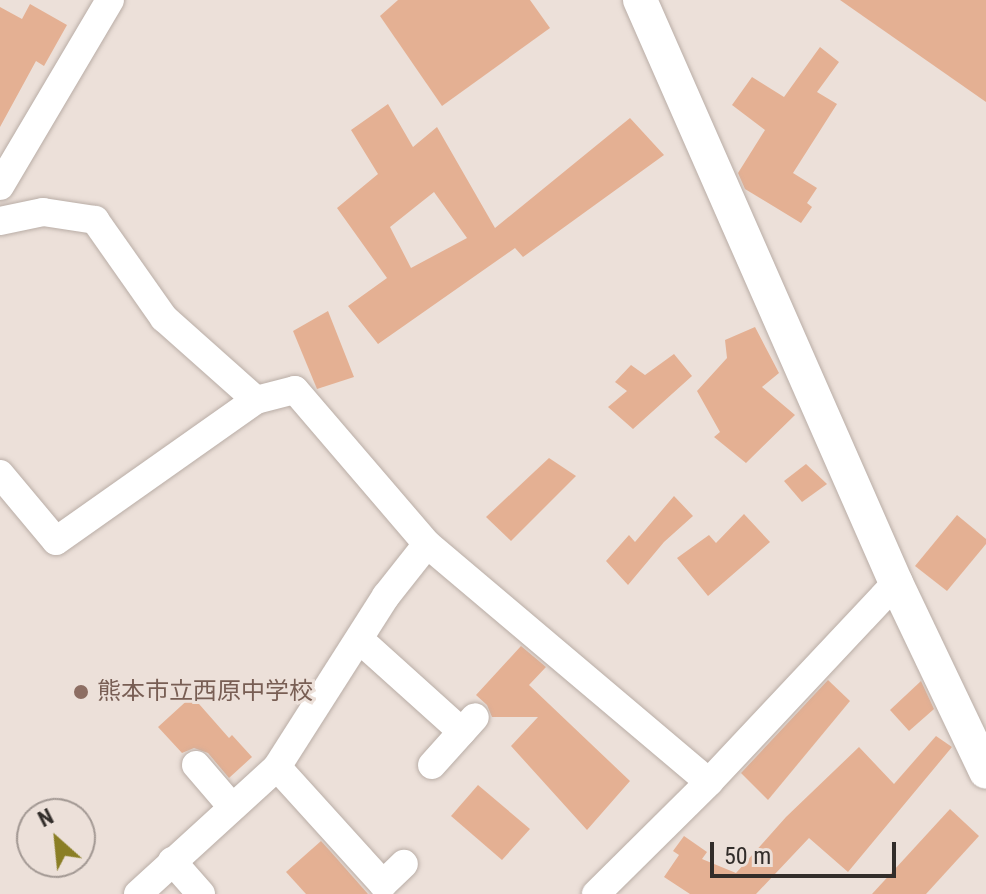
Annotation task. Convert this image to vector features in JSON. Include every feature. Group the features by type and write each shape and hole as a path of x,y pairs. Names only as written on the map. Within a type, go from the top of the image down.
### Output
{"street":[{"path":"0,186 110,0"},
{"path":"640,0 896,583 986,772"},
{"path":"0,221 43,212 95,220 164,318 256,400"},
{"path":"0,474 56,541 256,400 295,390 427,544 709,782"},
{"path":"138,894 277,767 386,596 427,544"},
{"path":"596,894 709,782 896,583"},
{"path":"360,640 468,724 432,765"},
{"path":"196,765 232,807"},
{"path":"277,767 383,884 404,864"},
{"path":"172,861 201,894"}],"building":[{"path":"398,0 530,0 550,28 442,106 380,16"},
{"path":"840,0 986,0 986,102"},
{"path":"30,4 67,25 44,66 36,61 0,127 0,7 22,19"},
{"path":"820,47 839,62 817,92 837,104 793,173 817,188 807,203 812,207 801,223 745,189 738,173 765,130 732,105 752,77 784,97"},
{"path":"388,104 413,147 437,127 495,228 630,118 664,155 523,257 515,248 378,344 348,306 387,278 337,208 378,174 351,130","holes":["434,192 467,238 411,268 390,227"]},
{"path":"328,311 354,377 317,389 293,331"},
{"path":"755,327 779,373 762,387 795,415 746,463 714,437 720,432 697,391 727,358 725,340"},
{"path":"674,354 692,376 633,429 608,407 627,391 615,382 631,365 645,375"},
{"path":"549,458 576,476 511,541 486,517"},
{"path":"806,464 827,484 802,502 784,481"},
{"path":"674,496 693,516 664,542 628,585 606,561 629,535 635,542"},
{"path":"744,514 770,542 708,596 677,558 709,535 716,543"},
{"path":"957,515 986,539 986,544 947,591 915,566"},
{"path":"521,646 546,667 529,685 630,781 587,830 511,746 538,717 492,717 487,705 476,695"},
{"path":"828,680 850,701 768,800 741,773"},
{"path":"921,681 934,709 909,731 890,710"},
{"path":"192,696 229,738 232,735 252,757 229,778 208,753 194,748 182,753 158,727"},
{"path":"936,736 952,747 848,872 809,838 756,894 690,894 664,877 679,855 673,851 684,836 707,852 702,859 736,873 786,817 859,747 894,784"},
{"path":"478,785 530,829 502,860 451,816"},
{"path":"950,809 979,836 926,894 872,894"},
{"path":"321,841 368,894 306,894 286,872"}],"place":[{"name":"熊本市立西原中学校","path":"81,692"}]}
